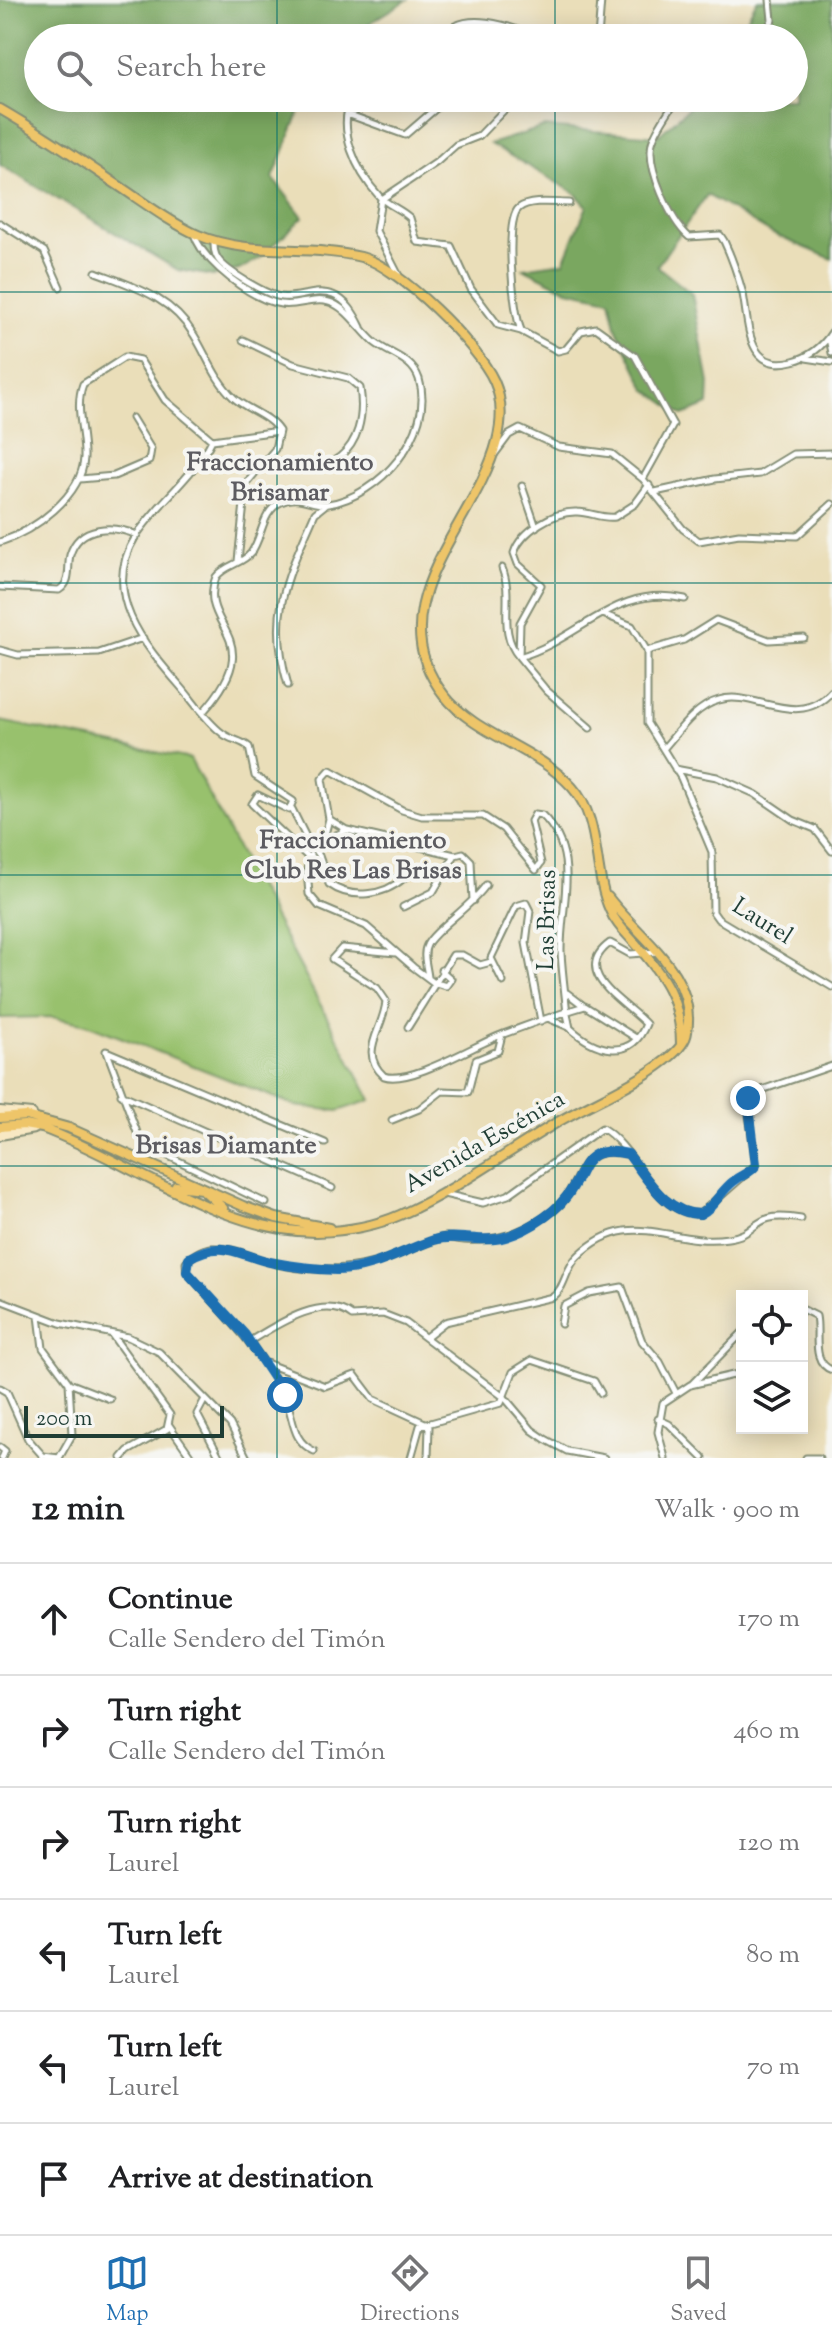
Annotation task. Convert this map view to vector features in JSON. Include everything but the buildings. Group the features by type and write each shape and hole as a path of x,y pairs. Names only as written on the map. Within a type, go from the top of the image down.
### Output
{"main road":[{"path":"0,109 193,233 214,241 256,249 357,256 373,260 400,276 467,342 496,384 501,425 493,456 428,584 419,629 424,653 444,695 458,708 555,770 574,789 590,823 604,891 616,921 668,983 677,1000 681,1045"},
{"path":"604,891 657,952 685,992 687,1033 681,1045"},
{"name":"Avenida Escénica","path":"43,1124 229,1214 273,1227 317,1232 382,1222 443,1194 558,1121 648,1072 681,1045"},
{"path":"0,1118 43,1124 276,1218 334,1229"},
{"path":"0,1127 43,1124"},
{"path":"166,1184 202,1189 229,1214"}],"street":[{"path":"599,24 601,0"},
{"path":"770,0 770,24"},
{"path":"459,24 484,24"},
{"path":"432,112 405,135 347,114 350,145 381,199 410,218 417,242 451,246 484,310 498,325 521,331 558,351 566,349 581,331 596,328 635,356 673,425 643,479"},
{"path":"400,276 376,231 381,199 437,162 456,145 479,136 502,112"},
{"path":"669,112 651,146 654,167 667,205 689,237 716,235 724,241 741,286 747,327 758,354 775,364 805,358 832,362"},
{"path":"521,331 515,308 512,222 519,208 525,205 569,203"},
{"path":"0,223 44,251 60,287"},
{"path":"193,233 203,254 218,269 270,302 290,305 331,302 364,332 416,370 421,384 419,416 401,456 371,487 325,505 315,513 281,596 277,637 288,685"},
{"path":"214,241 216,257 222,265 269,295 294,297 315,293 336,296 351,309 364,332"},
{"path":"96,272 150,292 171,306 194,335 219,382 235,399 265,417 279,431"},
{"path":"805,358 830,334"},
{"path":"830,334 832,353"},
{"path":"243,340 293,364 348,378 360,388 362,419 358,434 351,448 335,461 301,468 269,458"},
{"path":"0,542 44,516 63,501 80,479 84,458 79,402 83,384 125,357 140,360 165,400 212,440 279,431"},
{"path":"80,479 130,472 152,458 151,449 132,418"},
{"path":"493,456 509,435 520,429 559,447 612,454 643,479 683,529 699,541 739,534 767,538 797,536 832,504"},
{"path":"238,561 246,484 269,458 278,442 279,431"},
{"path":"212,440 201,462 137,535 124,558 121,578 128,606 143,638 203,712 223,735 249,747 255,776 289,798 307,839 319,856 329,884 345,892 375,893 404,878"},
{"path":"655,492 715,479 760,474 793,454 832,453"},
{"path":"519,657 520,623 538,597 541,585 518,564 514,553 521,539 554,517 577,512 615,517 635,504 649,485"},
{"path":"522,486 536,527"},
{"path":"203,712 224,688 233,669 234,653 213,591 220,571 250,554 276,505 290,498 306,498 325,505"},
{"path":"0,587 59,590 67,580 74,546 86,534 112,527 137,535"},
{"path":"502,568 507,585 506,637 546,690 590,728"},
{"path":"519,657 545,647 603,614 643,596 685,599"},
{"path":"603,614 632,626 647,651 647,723 675,769 717,777 755,794 782,813 815,829 832,851"},
{"path":"647,651 684,640 716,620 769,640 804,638"},
{"path":"0,650 18,655 99,653 143,638"},
{"path":"663,749 690,720 715,701 733,699 785,708 807,707 823,701 832,691"},
{"name":"Laurel","path":"675,769 712,852 713,912 718,919 832,987"},
{"name":"Las Brisas","path":"324,838 329,819 322,779 330,770 402,810 422,816 483,816 503,829 536,870 541,863 531,821 535,814 542,815 567,859 561,953 570,1028"},
{"path":"292,809 285,809 263,796 252,800 254,807 309,858"},
{"path":"329,819 347,830 455,855 463,853 471,861 472,902"},
{"path":"347,830 324,838 309,858 307,883 312,900 332,913 366,926 396,953 442,986 450,981 450,976 441,970"},
{"path":"403,907 433,892 455,855"},
{"path":"431,980 425,954 428,942 486,885"},
{"path":"491,962 516,906 526,903 530,911 526,943 541,1021"},
{"path":"550,1019 570,1028 597,1048 619,1049 636,1038 646,1024 604,987 596,960 610,943 623,952 657,952"},
{"path":"396,953 342,948 332,959 377,988 386,1001 370,1048 372,1061 384,1076 397,1077 424,1068 502,1035 585,1006"},
{"path":"408,1027 431,980 458,954 480,965 491,962"},
{"path":"491,962 503,982"},
{"path":"566,993 636,1038"},
{"path":"392,1120 419,1109 442,1091 468,1092 476,1060 498,1051 502,1035"},
{"path":"266,1203 158,1151 138,1135 106,1051 325,1143"},
{"path":"443,1194 473,1203 508,1195 598,1128 607,1131 669,1204 683,1213 700,1214 716,1203 735,1180 751,1172 756,1165 748,1106 750,1094 832,1066"},
{"path":"121,1094 332,1188"},
{"path":"0,1111 29,1113 43,1124"},
{"path":"0,1135 43,1124"},
{"path":"314,1451 296,1437 285,1395 266,1363 187,1272 189,1258 206,1248 230,1248 273,1263 340,1270 377,1262 446,1237 460,1240 501,1238 554,1210 566,1198 579,1170 592,1156 602,1152 628,1154"},
{"path":"202,1189 208,1176"},
{"path":"427,1336 445,1322 553,1297 560,1291 575,1258 603,1238 623,1230 643,1228 722,1239 739,1235 767,1216 801,1219"},
{"path":"561,1324 564,1306 589,1293 622,1287 642,1341 660,1362 676,1393"},
{"path":"0,1300 39,1316 146,1343 159,1352 230,1424 247,1458"},
{"path":"250,1341 284,1321 332,1307 341,1308 352,1316 391,1315 427,1336 505,1398 532,1430 545,1439 567,1451 604,1458"},
{"path":"808,1312 816,1316 817,1353 826,1368 832,1370"},
{"path":"39,1316 43,1348 69,1383 110,1399"},
{"path":"112,1334 166,1408 169,1425 192,1458"},
{"path":"665,1458 658,1419 663,1403 690,1385 736,1339"},
{"path":"411,1458 415,1435 426,1423 501,1403 513,1372 532,1360 594,1381 601,1393"},
{"path":"266,1363 325,1386 355,1375 373,1399 426,1423 429,1427 428,1458"},
{"path":"690,1385 736,1374"},
{"path":"0,1388 7,1392 28,1439 43,1456 59,1458 72,1435 69,1383"},
{"path":"205,1399 197,1414 220,1458"},
{"path":"658,1419 669,1424 703,1458"},
{"path":"122,1458 128,1451 159,1436 169,1425"},
{"path":"0,1447 5,1451 2,1458"},
{"path":"806,1458 819,1458"}],"green space":[{"path":"0,0 407,0 368,24 24,24 24,112 299,112 273,178 303,217 260,258 239,270 213,276 178,270 0,165"},
{"path":"757,0 832,0 832,259 773,234 707,195 657,266 692,294 709,383 708,405 683,415 646,389 617,330 610,299 568,290 523,268 564,262 587,206 575,193 490,144 544,127 658,136 684,112 808,112 808,24 744,24"},
{"path":"0,721 190,759 371,1100 338,1111 296,1106 87,1024 52,1017 0,1018"}],"district":[{"name":"Fraccionamiento Brisamar","path":"280,478"},
{"name":"Fraccionamiento Club Res Las Brisas","path":"353,856"},
{"name":"Brisas Diamante","path":"226,1146"}],"route":[{"path":"285,1395 245,1335 187,1272 189,1258 206,1248 230,1248 273,1263 340,1270 377,1262 446,1237 479,1241 501,1238 554,1210 574,1186 584,1162 602,1152 628,1154 669,1204 683,1213 700,1214 716,1203 735,1180 751,1172 756,1165 758,1158 748,1098"}]}
